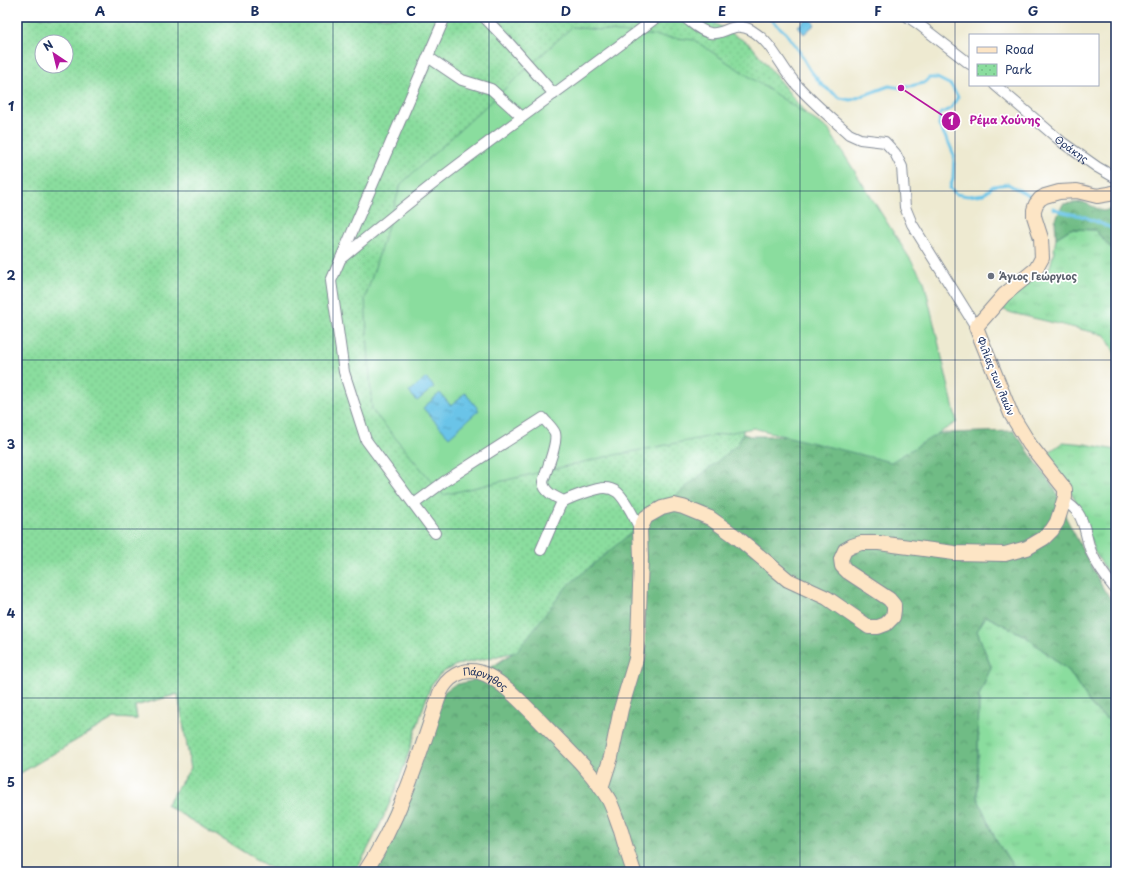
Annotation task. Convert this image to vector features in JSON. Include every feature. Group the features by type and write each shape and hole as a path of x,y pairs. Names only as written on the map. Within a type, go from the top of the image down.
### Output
{"street":[{"path":"435,533 366,440 344,372 331,281 445,17"},
{"path":"484,17 554,94"},
{"path":"341,258 456,166 657,17"},
{"path":"684,17 711,34 734,27 743,26 752,30 766,41 795,83 849,134 860,139 885,142 896,153 902,167 905,207 912,224 976,327"},
{"path":"908,17 969,63"},
{"path":"428,57 462,80 491,89 522,117"},
{"name":"Θράκης","path":"996,86 1063,143 1097,167 1116,178"},
{"name":"Φιλίας των λαών","path":"1064,501 1066,492 1063,486 1030,445 1011,414 976,327 1004,295 1036,269 1042,258 1041,238 1034,216 1036,204 1040,199 1059,192 1077,192 1097,196 1116,192"},
{"path":"414,504 445,481 543,418 554,433 556,439 544,477 543,486 564,502"},
{"path":"541,550 560,506 564,502 604,488 617,492 640,529"},
{"path":"601,788 611,757 621,709 636,658 641,565 640,529 646,517 662,508 674,505 710,518 738,538 788,580 827,598 869,627 878,627 886,624 893,617 894,605 848,572 842,566 843,554 852,546 861,543 879,543 954,554 1005,554 1027,548 1044,538 1057,522 1064,501 1072,506 1078,513 1082,521 1092,554 1104,575 1116,590"},
{"name":"Πάρνηθος","path":"365,872 383,842 401,804 422,748 441,690 447,682 457,674 471,671 480,672 505,687 579,761 601,788 615,813 634,872"}],"green space":[{"path":"17,17 524,17 599,385 750,436 850,436 1014,431 1056,491 1066,518 1104,590 1116,605 1116,726 1093,708 1069,671 1025,636 986,616 977,631 991,667 979,696 977,797 997,842 1017,872 367,872 444,692 454,685 471,681 514,652 456,665 440,674 431,685 396,787 374,836 355,872 277,872 166,805 191,768 178,694 135,706 137,719 114,718 17,775"},
{"path":"17,17 704,17 751,45 850,169 738,444 567,586 516,652 456,665 440,674 431,685 405,764 391,800 374,837 355,872 277,872 166,805 191,768 178,694 135,706 137,719 114,718 17,775"},
{"path":"572,27 694,40 828,129 924,281 957,422 891,462 753,428 605,457 443,495 372,410 365,299 401,184"},
{"path":"1083,202 1103,211 1116,208 1116,251 1112,249 1095,230 1070,229 1056,238 1055,221 1063,204"},
{"path":"1070,229 1095,230 1112,249 1116,251 1116,355 1105,335 1012,313 999,308 1020,289 1050,267 1056,238"},
{"path":"1063,442 1085,444 1116,450 1116,586 1094,551 1086,524 1072,494 1044,456"},
{"path":"986,616 1025,636 1069,671 1093,708 1116,726 1116,872 1017,872 997,842 977,797 979,696 991,667 977,631"}],"water":[{"path":"808,17 815,24 804,34 798,26"},
{"path":"426,378 434,387 417,401 409,392"},
{"path":"440,393 451,406 465,393 479,410 449,437 423,408"}],"waterway":[{"path":"705,17 714,22 724,17"},
{"path":"768,17 786,33 810,70 822,85 840,98 851,100 889,86 901,88 924,83 929,78 937,78 951,85 958,97 951,108 940,114 939,126 954,155 953,179 950,188 956,194 968,196 984,194 993,186 1008,184 1030,196"},
{"path":"1053,208 1085,217 1116,230"}],"place":[{"name":"Ρέμα Χούνης","path":"901,88"},
{"name":"Άγιος Γεώργιος","path":"991,276"}]}
